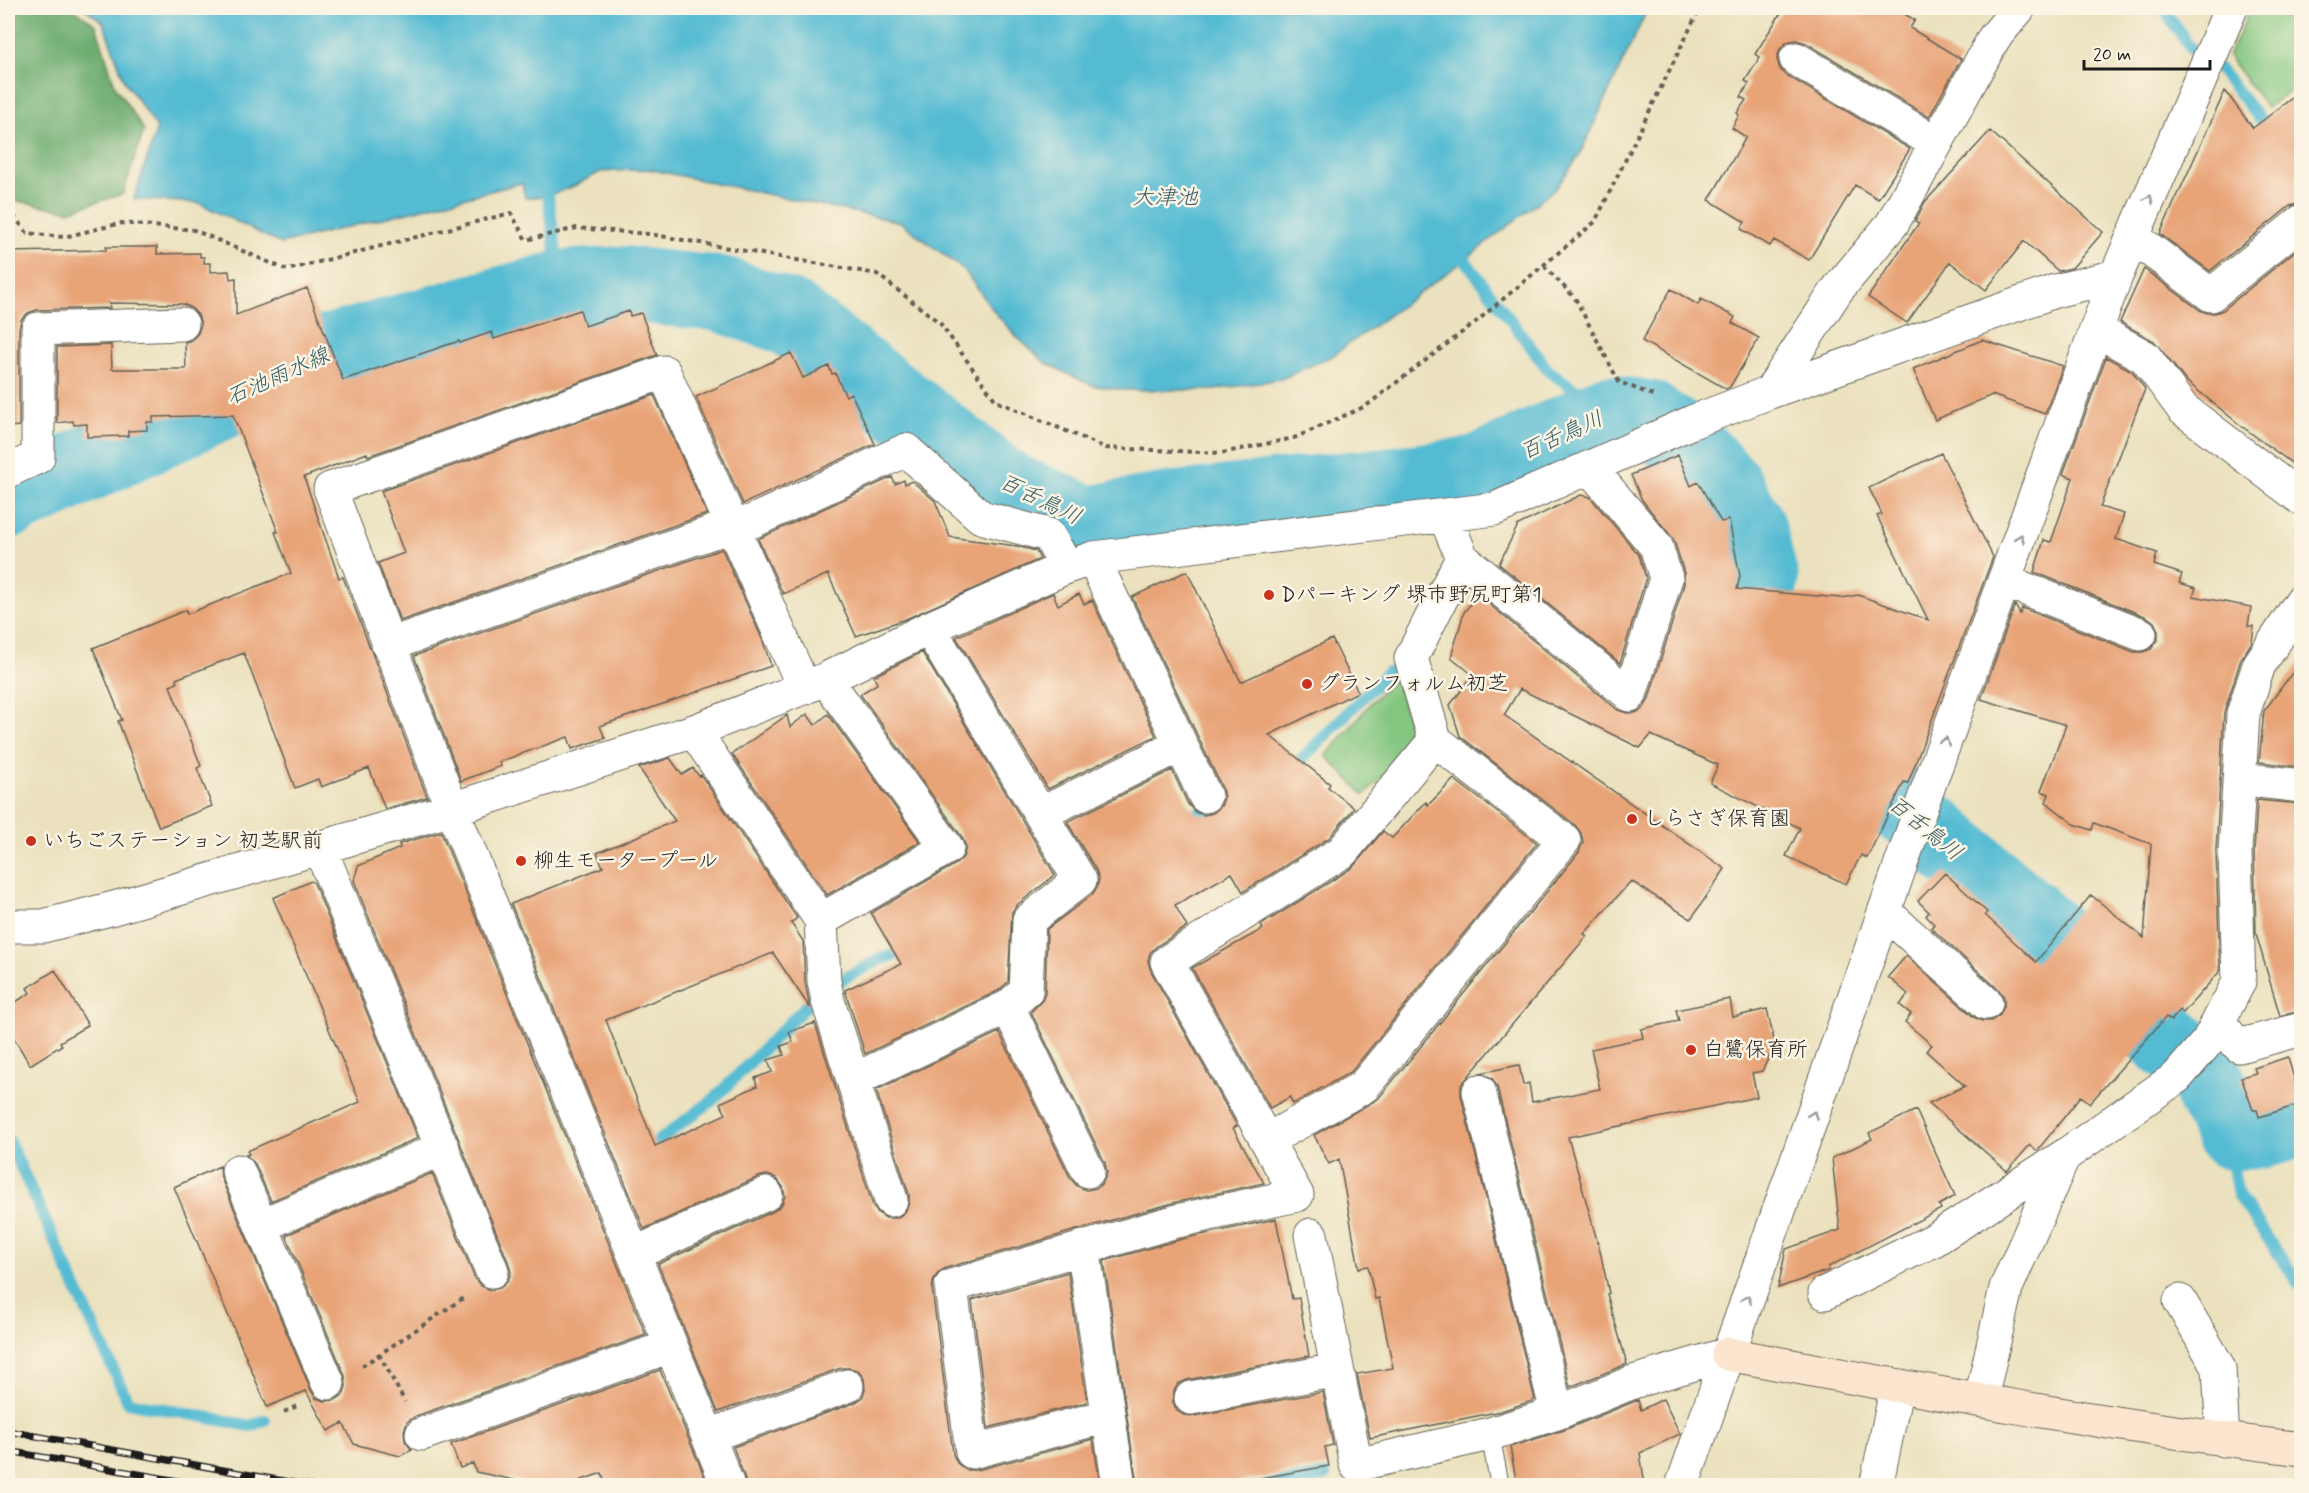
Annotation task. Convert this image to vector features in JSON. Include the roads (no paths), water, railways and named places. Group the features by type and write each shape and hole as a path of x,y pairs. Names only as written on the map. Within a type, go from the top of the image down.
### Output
{"street":[{"path":"1770,392 1837,290 1892,224 1995,38 2019,8"},
{"path":"1682,1485 1925,796 2116,276 2231,8"},
{"path":"1796,59 1936,143"},
{"path":"2133,237 2211,296 2301,221"},
{"path":"8,926 43,926 114,908 452,809 694,731 815,683 929,628 1080,562 1495,508 1692,422 1770,392 2055,291 2116,276"},
{"path":"8,471 38,457 38,329 182,324"},
{"path":"2096,330 2145,357 2183,409 2301,499"},
{"path":"727,1483 452,809 330,489 664,372 732,526 815,683 947,848 821,920"},
{"path":"388,645 753,520 906,450 981,517 1048,535 1080,562 1181,745 1204,796"},
{"path":"1445,516 1462,558 1630,695 1666,578 1656,546 1590,468"},
{"path":"1267,1140 1363,1087 1564,840 1435,740 1412,658 1462,558"},
{"path":"2005,581 2140,634"},
{"path":"1825,1293 1934,1240 2064,1156 2177,1077 2213,1032 2239,982 2235,852 2243,714 2259,665 2301,600"},
{"path":"854,1080 1008,1007 1026,991 1029,920 1080,880 1042,813 929,628"},
{"path":"694,731 821,920 826,991 891,1200"},
{"path":"1107,1416 972,1452 951,1286 1177,1221 1297,1195 1167,962 1342,852 1435,740"},
{"path":"1042,813 1181,745"},
{"path":"2241,779 2301,786"},
{"path":"320,848 443,1148 482,1282"},
{"path":"1885,912 1986,1003"},
{"path":"1008,1007 1088,1171"},
{"path":"2213,1032 2240,1046 2301,1029"},
{"path":"1479,1091 1557,1413"},
{"path":"262,1225 443,1148"},
{"path":"1981,1399 2006,1288 2064,1156"},
{"path":"238,1171 262,1225 316,1393"},
{"path":"634,1254 766,1194"},
{"path":"1311,1235 1356,1465 1490,1434 1557,1413 1633,1382 1728,1354 1897,1386 2223,1440 2301,1449"},
{"path":"1083,1247 1119,1485"},
{"path":"2180,1301 2219,1368 2223,1440"},
{"path":"422,1434 671,1346"},
{"path":"1191,1398 1336,1370"},
{"path":"708,1436 848,1386"},
{"path":"1876,1485 1897,1386"}],"lane":[{"path":"1490,1434 1500,1485"}],"water":[{"name":"大津池","path":"84,8 1648,8 1579,156 1556,188 1465,260 1332,356 1281,379 1213,390 1124,390 1091,385 1046,363 996,314 964,270 900,222 648,169 600,172 572,187 548,196 525,198 522,183 281,244 199,203 134,199 157,128 125,82 103,22"}],"waterway":[{"path":"2163,8 2191,49"},
{"path":"2218,68 2271,132"},
{"path":"548,196 561,288"},
{"path":"1465,260 1549,371 1608,413"},
{"name":"百舌鳥川","path":"8,501 326,353 561,288 625,284 721,294 790,318 1007,489 1088,524 1168,510 1474,475 1608,413 1648,418 1686,444 1725,486 1748,527 1761,580 1738,672 1740,704 1752,719 1830,768 1901,804 2202,1070 2232,1132 2261,1131 2302,1119"},
{"path":"1291,770 1388,672"},
{"path":"1183,821 1201,811 1235,805"},
{"path":"1066,915 1106,881"},
{"path":"659,1140 713,1100 806,1006 843,979 880,959 911,950"},
{"path":"2232,1132 2232,1163 2238,1195 2302,1288"},
{"path":"8,1139 128,1402 251,1426 265,1420"},
{"path":"1267,1486 1325,1476"}],"railway":[{"path":"8,1431 312,1486"},
{"path":"8,1451 207,1486"}],"place":[{"name":"Dパーキング 堺市野尻町第1","path":"1269,595"},
{"name":"グランフォルム初芝","path":"1307,684"},
{"name":"しらさぎ保育園","path":"1632,819"},
{"name":"いちごステーション 初芝駅前","path":"31,841"},
{"name":"柳生モータープール","path":"521,861"},
{"name":"白鷺保育所","path":"1691,1050"}],"water label":[{"name":"石池雨水線","path":"278,377"}]}
